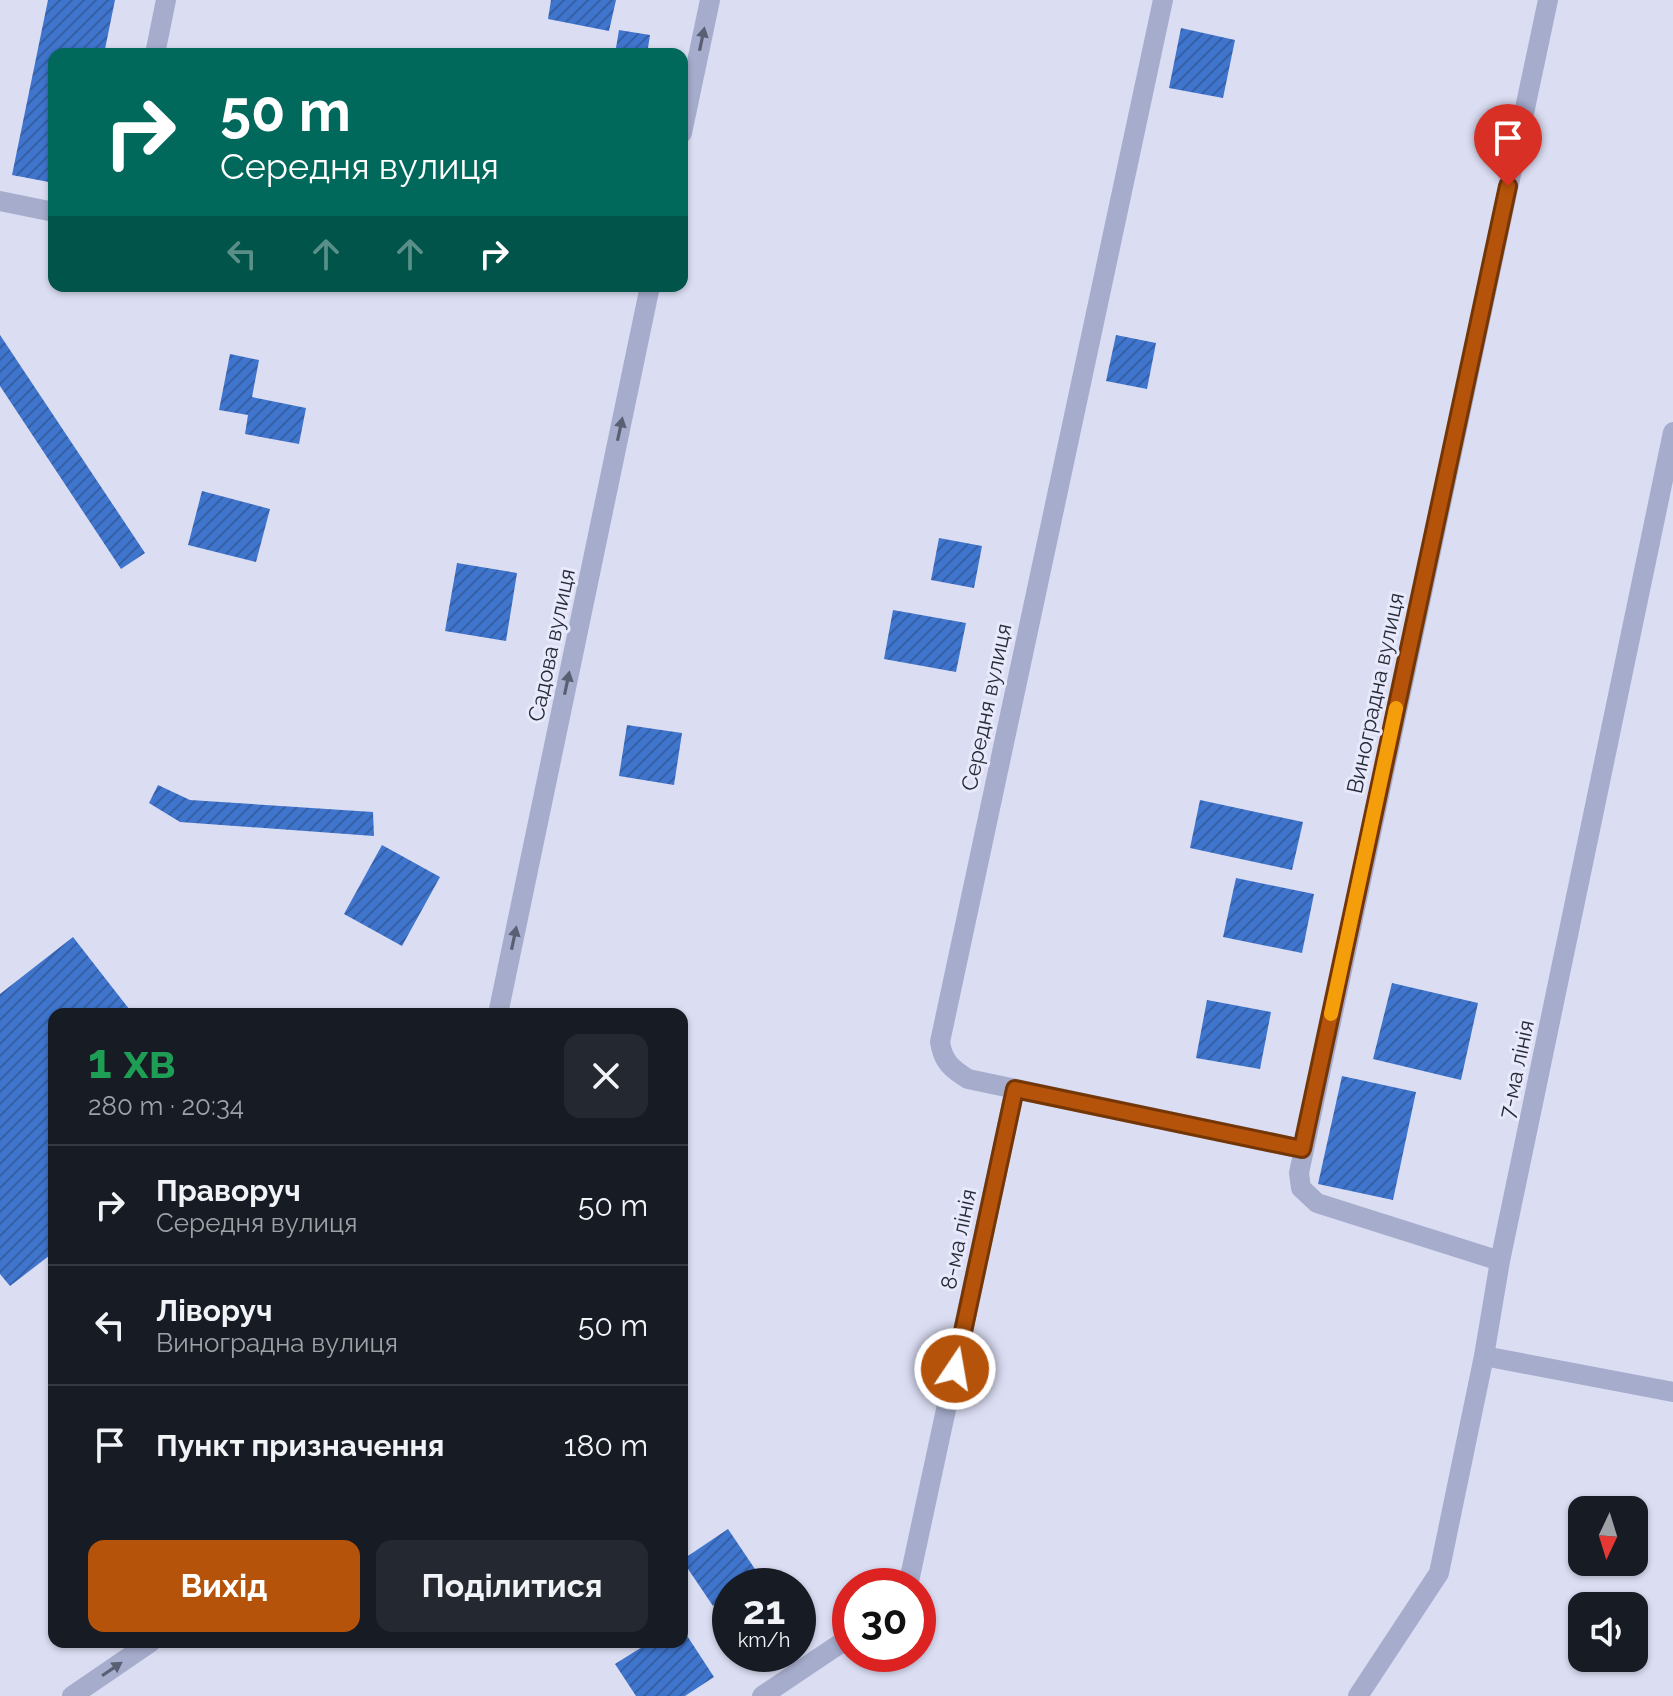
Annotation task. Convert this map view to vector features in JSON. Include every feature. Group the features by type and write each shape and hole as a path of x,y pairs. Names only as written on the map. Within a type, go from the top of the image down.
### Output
{"street":[{"path":"156,48 166,0"},
{"path":"688,104 710,0"},
{"name":"Середня вулиця","path":"1163,0 940,1042 942,1056 968,1079 1302,1149"},
{"name":"Виноградна вулиця","path":"1500,1261 1317,1203 1301,1188 1299,1173 1548,0"},
{"path":"0,201 48,211"},
{"name":"Садова вулиця","path":"499,1008 649,292"},
{"name":"7-ма лінія","path":"1358,1696 1439,1573 1484,1356 1500,1261 1673,432"},
{"name":"8-ма лінія","path":"912,1568 1015,1089"},
{"path":"1484,1356 1673,1392"},
{"path":"72,1696 142,1648"},
{"path":"762,1696 832,1649"}],"building":[{"path":"48,0 115,0 105,48 48,48 48,182 12,175"},
{"path":"551,0 616,0 609,31 548,19"},
{"path":"1181,28 1235,40 1223,98 1169,88"},
{"path":"619,30 650,35 648,48 616,48"},
{"path":"0,335 145,553 121,569 0,386"},
{"path":"1116,335 1156,343 1147,389 1106,381"},
{"path":"230,354 259,360 252,397 306,408 299,444 245,434 248,415 219,410"},
{"path":"202,491 270,509 256,562 188,545"},
{"path":"939,538 982,546 974,588 931,580"},
{"path":"457,563 517,573 506,641 445,631"},
{"path":"893,610 966,623 956,672 884,659"},
{"path":"627,725 682,733 674,785 619,776"},
{"path":"158,785 190,800 373,812 374,836 180,822 149,803"},
{"path":"1200,800 1303,822 1292,870 1190,848"},
{"path":"382,845 440,877 402,946 344,914"},
{"path":"1236,878 1314,894 1302,953 1223,937"},
{"path":"73,937 128,1008 48,1008 48,1257 10,1286 0,1274 0,994"},
{"path":"1392,983 1478,1003 1461,1080 1373,1059"},
{"path":"1207,1000 1271,1012 1260,1069 1196,1058"},
{"path":"1342,1076 1416,1092 1393,1200 1318,1184"},
{"path":"728,1529 754,1568 712,1568 712,1605 688,1569 688,1556"},
{"path":"688,1637 714,1677 685,1696 636,1696 615,1664 640,1648 688,1648"}],"slow traffic":[{"path":"1331,1014 1396,708"}],"route":[{"path":"955,1369 1015,1089 1302,1149 1508,186"}]}
